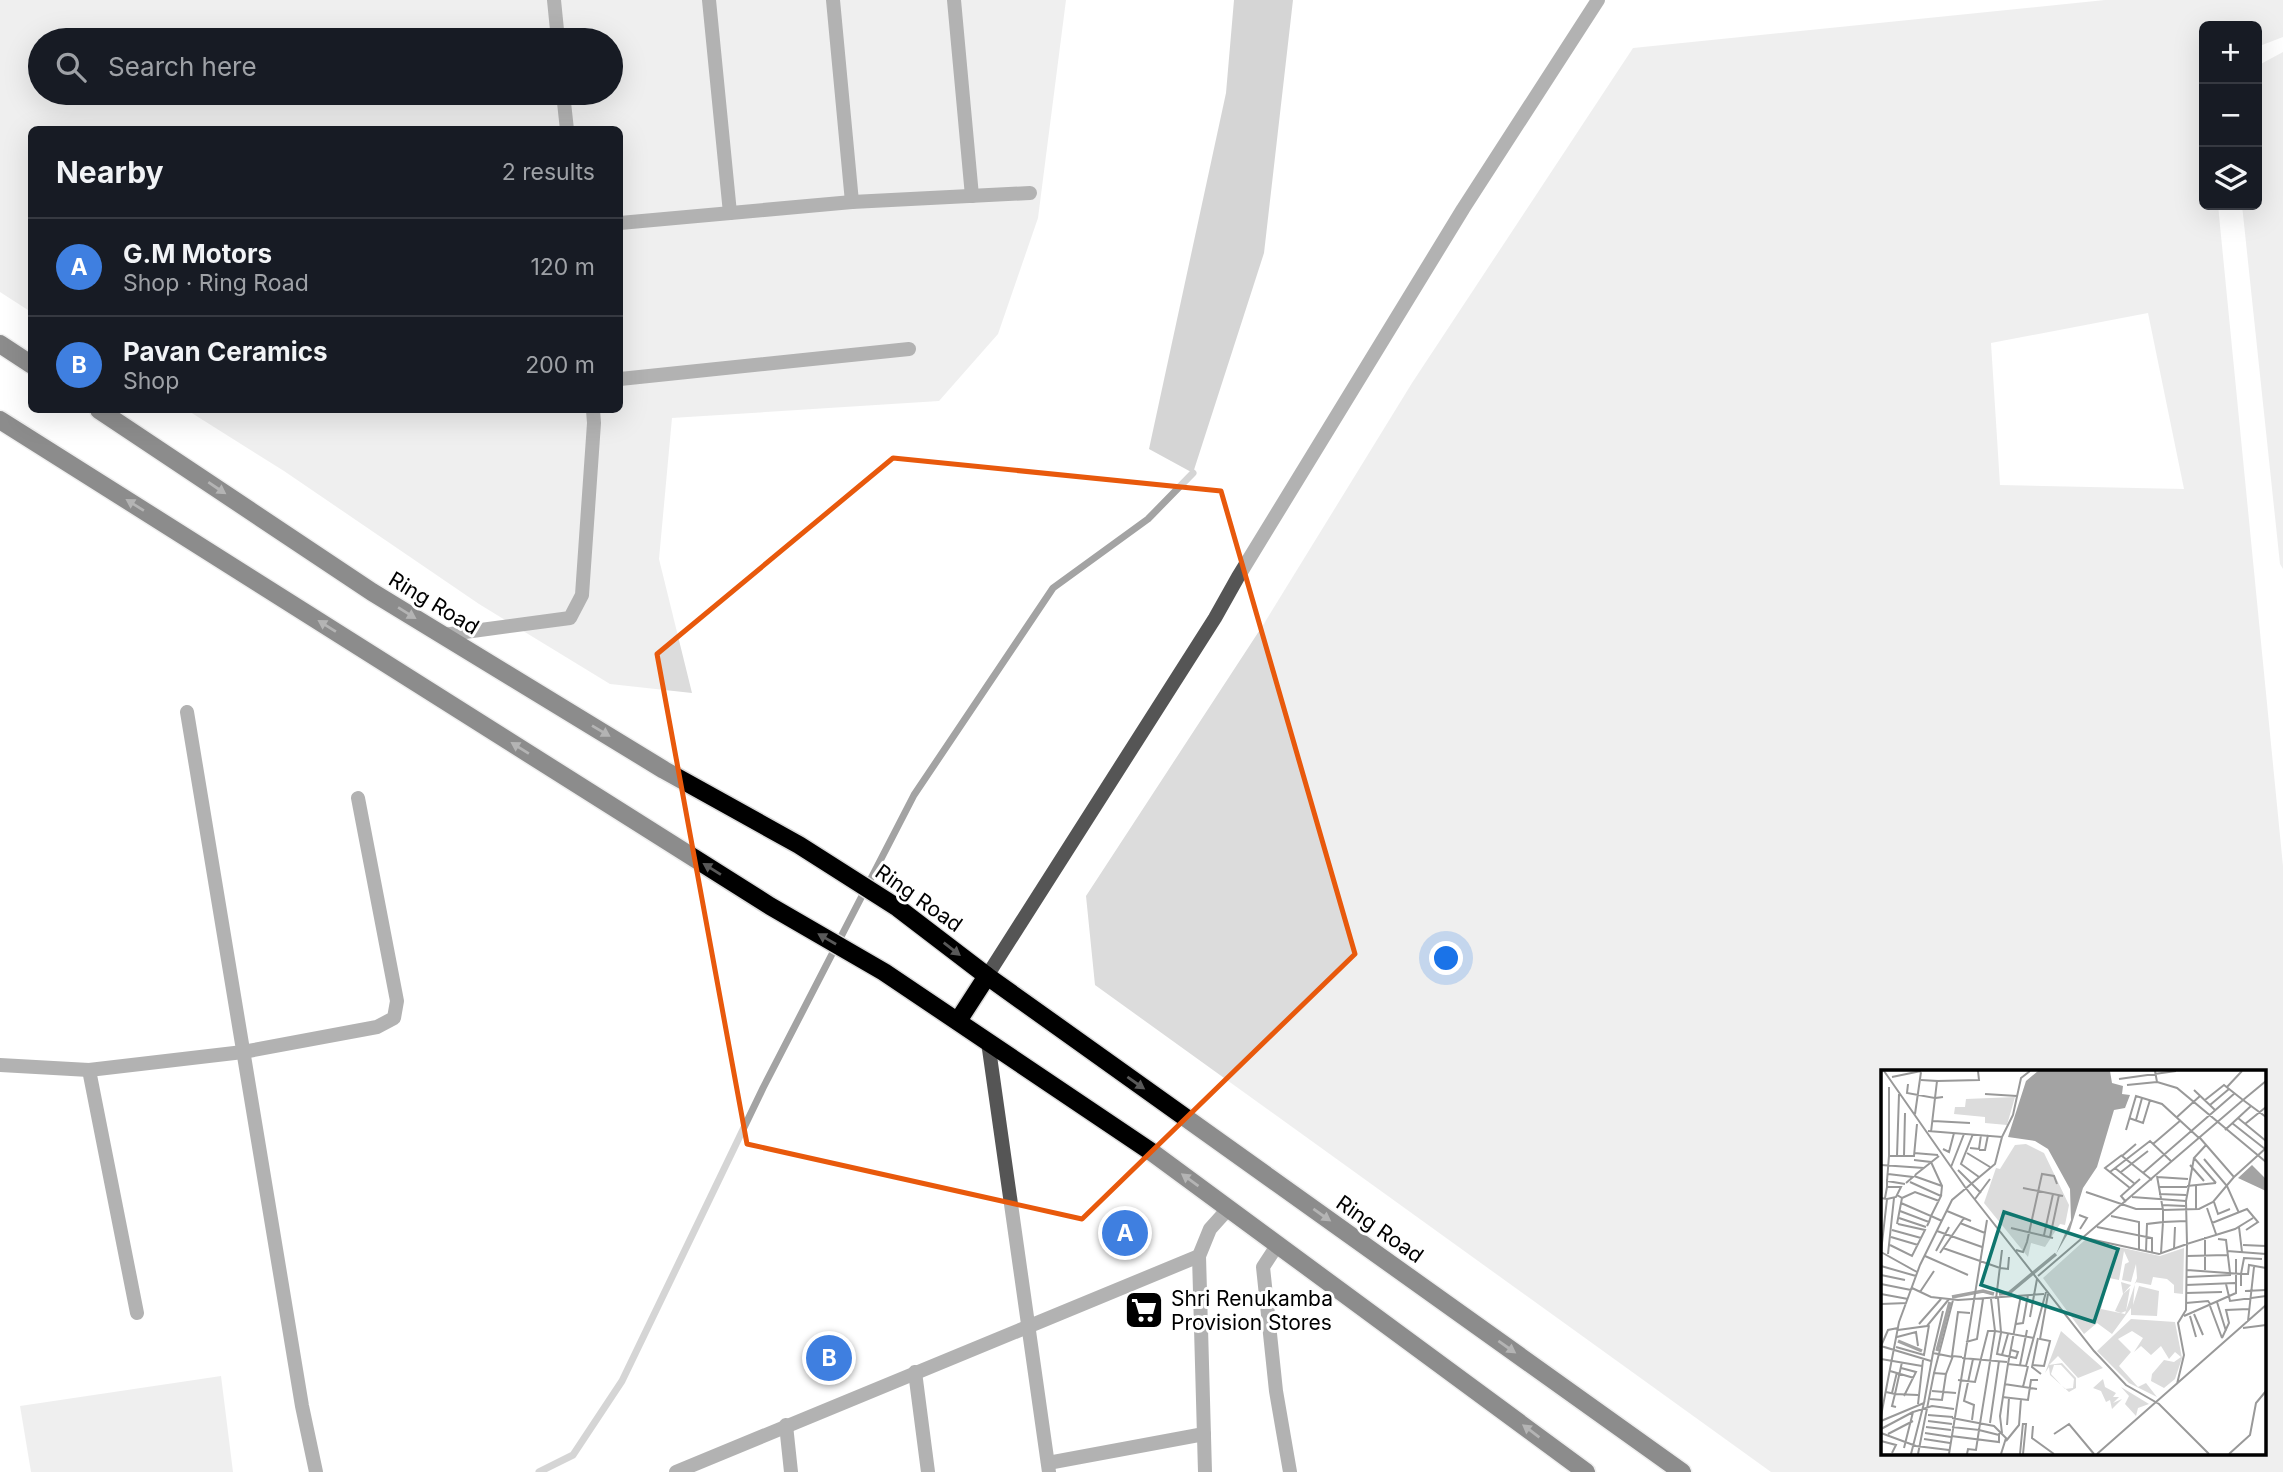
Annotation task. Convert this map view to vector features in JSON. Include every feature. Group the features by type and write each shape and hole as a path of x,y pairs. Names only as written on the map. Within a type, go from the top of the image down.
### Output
{"main road":[{"path":"0,344 28,362"},
{"name":"Ring Road","path":"104,413 372,592 664,770 799,845 898,908 987,976 1682,1472"},
{"path":"0,420 770,906 884,972 958,1021 1153,1153 1586,1472"},
{"path":"958,1021 987,976"}],"street":[{"path":"554,0 557,28"},
{"path":"709,0 730,213"},
{"path":"833,0 852,202"},
{"path":"954,0 972,196"},
{"path":"987,976 1215,618 1462,209 1598,0"},
{"path":"564,105 566,126"},
{"path":"623,223 852,202 1030,193"},
{"path":"623,379 909,349"},
{"path":"443,635 570,618 582,594 593,413"},
{"path":"187,712 302,1406 316,1472"},
{"path":"0,1065 89,1070 243,1052 377,1027 394,1018 397,1000 358,799"},
{"path":"988,1042 1049,1467 1203,1434"},
{"path":"89,1070 137,1313"},
{"path":"1205,1472 1199,1256 1210,1229 1228,1209"},
{"path":"1278,1244 1263,1267 1276,1391 1290,1472"},
{"path":"676,1472 1199,1256"},
{"path":"915,1372 928,1472"},
{"path":"786,1425 791,1472"}],"highlighted area":[{"path":"893,458 1221,491 1355,954 1082,1219 747,1144 657,654"}],"shaded area":[{"path":"0,0 1066,0 1038,218 998,334 939,401 672,418 659,559 692,693 610,684 479,604 284,471 192,413 623,413 623,126 28,126 28,310 0,292"},
{"path":"1234,0 1293,0 1264,253 1193,473 1149,449 1226,93"},
{"path":"2105,0 2283,0 2283,37 2262,45 2262,21 2199,21 2199,210 2218,210 2283,866 2283,1472 1771,1472 1095,985 1086,896 1265,622 1412,383 1633,48","holes":["2148,313 2184,489 2000,485 1991,343"]},
{"path":"2283,52 2283,569 2280,564 2243,210 2262,210 2262,63"},
{"path":"221,1376 233,1472 31,1472 20,1406"}],"waterway":[{"path":"539,1472 573,1455 622,1381 763,1088 914,795 1053,588 1148,519 1193,473"}],"place":[{"name":"G.M Motors","path":"1125,1233"},
{"name":"Shri Renukamba Provision Stores","path":"1144,1310"},
{"name":"Pavan Ceramics","path":"829,1358"}]}
